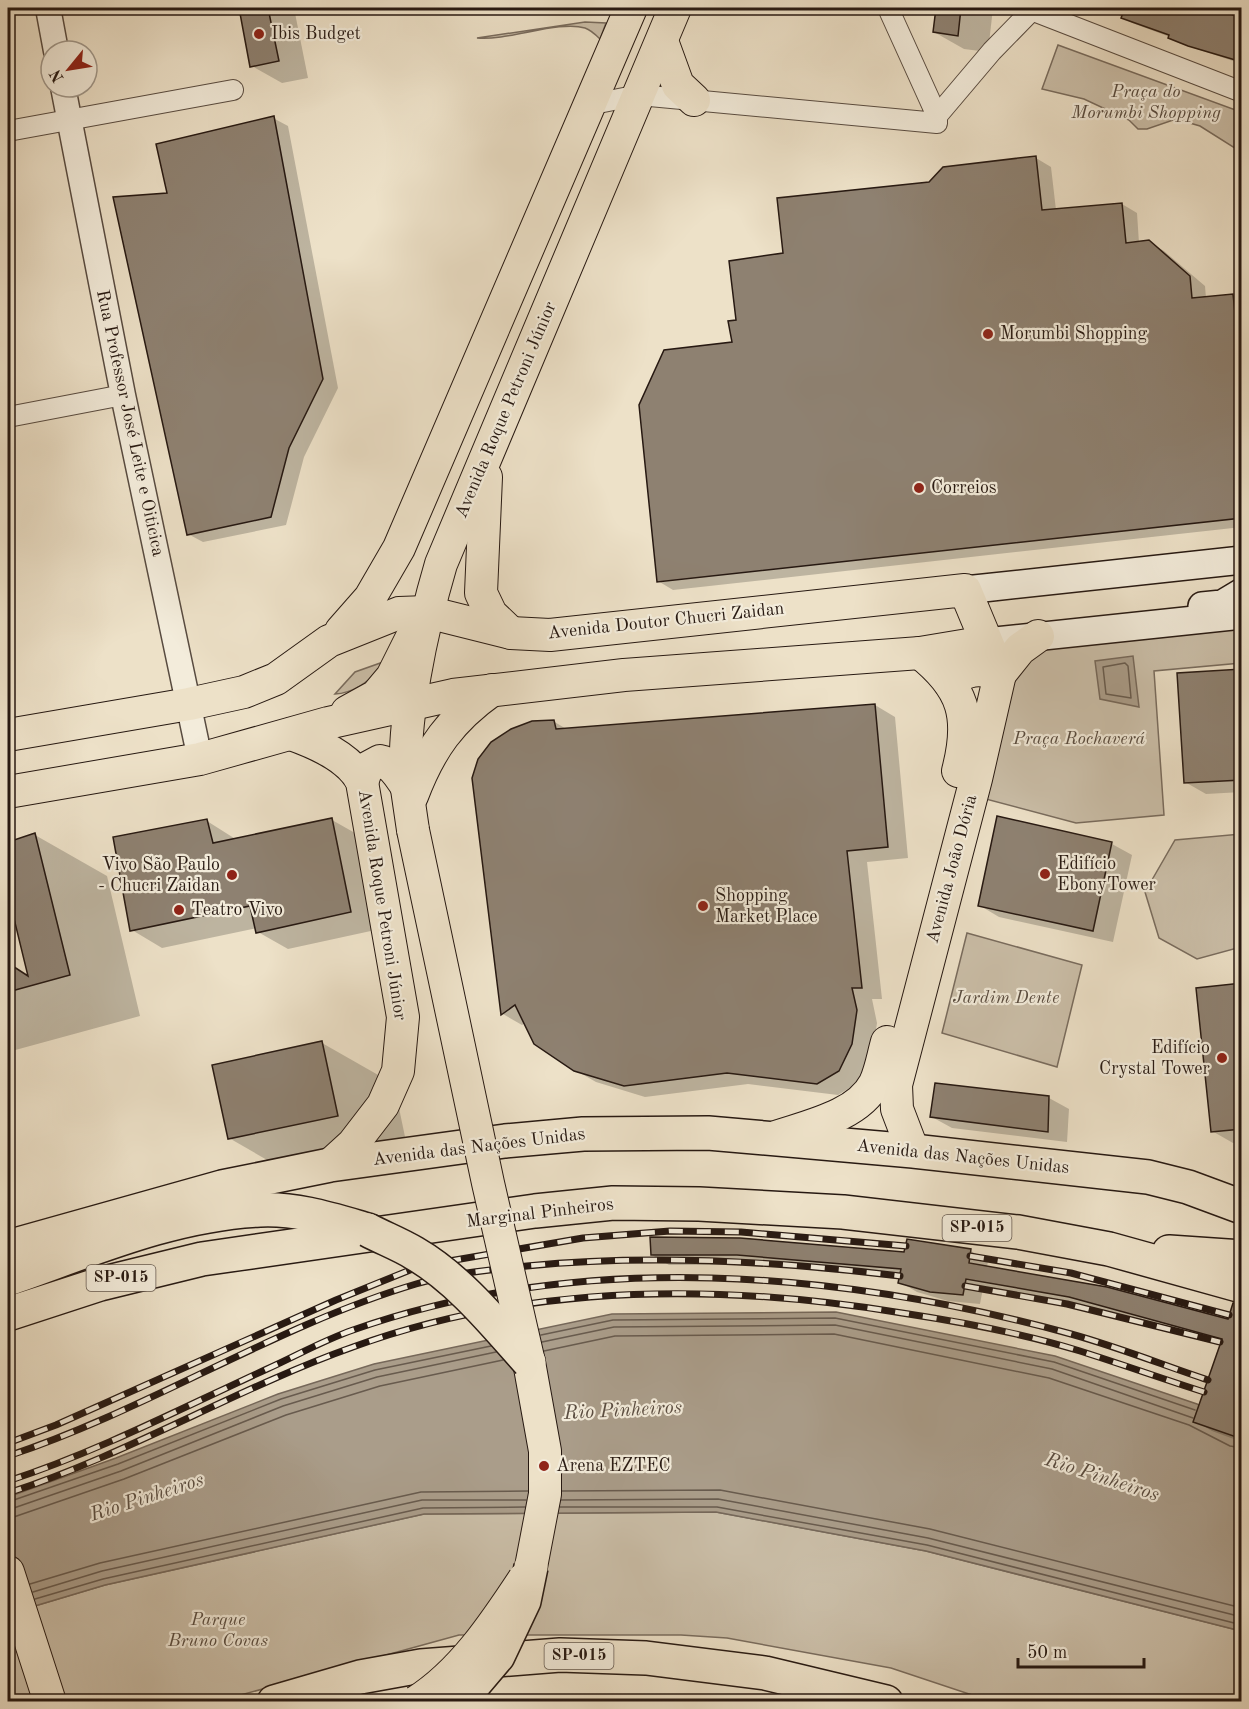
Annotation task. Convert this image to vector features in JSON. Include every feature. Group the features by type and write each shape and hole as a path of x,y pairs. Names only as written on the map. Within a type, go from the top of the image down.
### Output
{"highway":[{"name":"Avenida das Nações Unidas","path":"8,1247 180,1197 330,1166 505,1141 584,1134 708,1132 913,1150 1148,1177 1188,1187 1242,1207"},
{"name":"Marginal Pinheiros","path":"8,1314 100,1284 166,1267 238,1253 536,1211 613,1203 699,1204 843,1212 1018,1232 1109,1248"},
{"path":"8,1279 175,1224 261,1210 309,1214 368,1230 415,1254 485,1313 529,1362"},
{"path":"1109,1248 1242,1257"},
{"name":"SP-015","path":"1109,1248 1242,1286"},
{"path":"459,1701 498,1656 524,1602 531,1568"},
{"name":"SP-015","path":"273,1701 360,1677 420,1666 560,1655 646,1658 765,1673 886,1701"}],"main road":[{"path":"329,641 359,612 399,548 631,8"},
{"name":"Avenida Roque Petroni Júnior","path":"410,807 407,747 411,705 427,612 441,564 675,8"},
{"path":"662,41 678,85 694,100"},
{"path":"488,453 481,593 491,614 511,633"},
{"name":"Avenida Doutor Chucri Zaidan","path":"8,735 189,704 244,692 276,679 329,641 399,613 427,612 511,633 549,635 1242,560"},
{"path":"964,590 1000,674"},
{"path":"1166,623 1175,609 1222,604 1242,592"},
{"path":"328,723 376,696 392,677 427,612"},
{"path":"8,792 200,759 328,723 453,695 637,674 920,652 1038,636 1242,615"},
{"path":"1000,674 1020,648 1038,636"},
{"name":"Avenida João Dória","path":"776,1137 849,1108 865,1096 878,1074 965,741 963,712 950,683 938,667 920,652"},
{"path":"950,683 963,672 971,670 1000,674"},
{"name":"Avenida João Dória","path":"913,1150 897,1109 896,1085 976,779 1000,674"},
{"path":"410,807 431,752 464,710 492,690"},
{"name":"Avenida Roque Petroni Júnior","path":"291,734 329,751 358,774 362,782 403,1017 398,1071 383,1105 352,1144 330,1166"},
{"path":"362,782 367,768 380,760 387,762 394,769 410,807 488,1183 529,1362 539,1412 545,1473 543,1506 531,1568 476,1646 453,1671 416,1701"},
{"path":"8,1572 50,1701"}],"street":[{"path":"48,8 54,39"},
{"path":"888,8 937,119"},
{"path":"937,119 992,51 1032,9 1242,92"},
{"path":"8,131 232,90"},
{"path":"588,105 639,95 937,119"},
{"name":"Rua Professor José Leite e Oiticica","path":"65,99 123,395 200,759"},
{"path":"8,417 123,395"}],"green space":[{"path":"585,22 606,23 600,39 587,29 574,26 548,28 503,37 477,38"},
{"name":"Praça do Morumbi Shopping","path":"1058,45 1241,112 1241,152 1200,126 1176,119 1147,129 1138,129 1129,120 1084,99 1042,89"},
{"name":"Praça Rochaverá","path":"1241,625 1241,663 1154,671 1164,815 1076,823 982,798 1012,670 1043,647"},
{"path":"386,661 388,664 364,684 350,691 335,694 355,672"},
{"path":"1241,834 1241,947 1197,959 1159,938 1145,892 1175,840"},
{"name":"Jardim Dente","path":"967,933 1082,965 1057,1067 942,1033"},
{"name":"Parque Bruno Covas","path":"716,1512 926,1551 1241,1631 1241,1701 990,1701 891,1668 727,1638 681,1635 459,1635 219,1701 8,1702 8,1614 105,1585 424,1514"}],"water":[{"path":"1133,656 1139,707 1100,699 1095,661"},
{"name":"Rio Pinheiros","path":"836,1312 1055,1356 1197,1404 1241,1427 1241,1631 926,1551 716,1512 424,1514 105,1585 8,1614 8,1497 116,1458 278,1394 374,1364 612,1314"}],"building":[{"name":"Ibis Budget","path":"239,8 268,8 279,61 250,67"},
{"path":"936,8 961,8 958,36 933,32"},
{"path":"1125,8 1214,8 1242,18 1242,62 1188,46 1168,38 1169,35 1121,18"},
{"path":"274,116 323,379 289,448 271,517 187,535 113,197 167,193 156,144"},
{"path":"1036,156 1042,210 1122,203 1126,243 1149,240 1190,276 1192,298 1233,294 1237,331 1242,330 1242,518 657,582 639,405 664,350 732,342 728,321 736,320 729,261 783,253 777,198 929,182 943,167"},
{"path":"1242,669 1242,780 1184,783 1177,673"},
{"path":"875,704 888,847 847,851 862,988 852,988 857,1010 852,1044 839,1071 817,1084 727,1073 624,1086 574,1071 534,1044 515,1005 501,1015 472,778 478,759 491,742 511,729 532,721 554,720 556,729"},
{"name":"Edifício EbonyTower","path":"997,816 1112,842 1093,931 978,906"},
{"name":"Vivo São Paulo - Chucri Zaidan","path":"332,818 351,912 256,933 250,906 130,931 113,837 207,819 213,843"},
{"path":"35,833 70,975 8,992 8,963 28,976 8,894 8,842"},
{"name":"Edifício Crystal Tower","path":"1242,983 1242,1129 1211,1132 1196,988"},
{"path":"322,1041 338,1116 228,1139 212,1065"},
{"path":"935,1083 1049,1096 1048,1132 930,1117"},
{"path":"650,1237 740,1238 904,1252 907,1239 971,1249 969,1263 1107,1287 1228,1319 1233,1303 1242,1304 1242,1439 1193,1422 1222,1339 1069,1297 966,1279 963,1295 930,1292 898,1283 901,1269 737,1255 651,1255"}],"railway":[{"path":"8,1443 56,1425 336,1300 420,1266 583,1238 670,1231 741,1232 906,1246"},
{"path":"970,1256 1071,1273 1229,1315"},
{"path":"8,1456 111,1416 312,1322 416,1284 444,1277 527,1266 620,1260 760,1263 900,1276"},
{"path":"8,1481 107,1443 353,1330 441,1304 530,1288 621,1279 712,1278 803,1284 893,1295 983,1312 1071,1334 1208,1380"},
{"path":"965,1286 1067,1304 1220,1342"},
{"path":"8,1493 96,1460 266,1382 353,1347 420,1326 487,1310 556,1300 625,1295 694,1294 833,1303 947,1320 1036,1339 1204,1392"}],"place":[{"name":"Ibis Budget","path":"259,34"},
{"name":"Morumbi Shopping","path":"988,334"},
{"name":"Correios","path":"919,488"},
{"name":"Edifício EbonyTower","path":"1045,874"},
{"name":"Vivo São Paulo - Chucri Zaidan","path":"232,875"},
{"name":"Shopping Market Place","path":"703,906"},
{"name":"Teatro Vivo","path":"179,910"},
{"name":"Edifício Crystal Tower","path":"1222,1058"},
{"name":"Arena EZTEC","path":"544,1466"}]}
